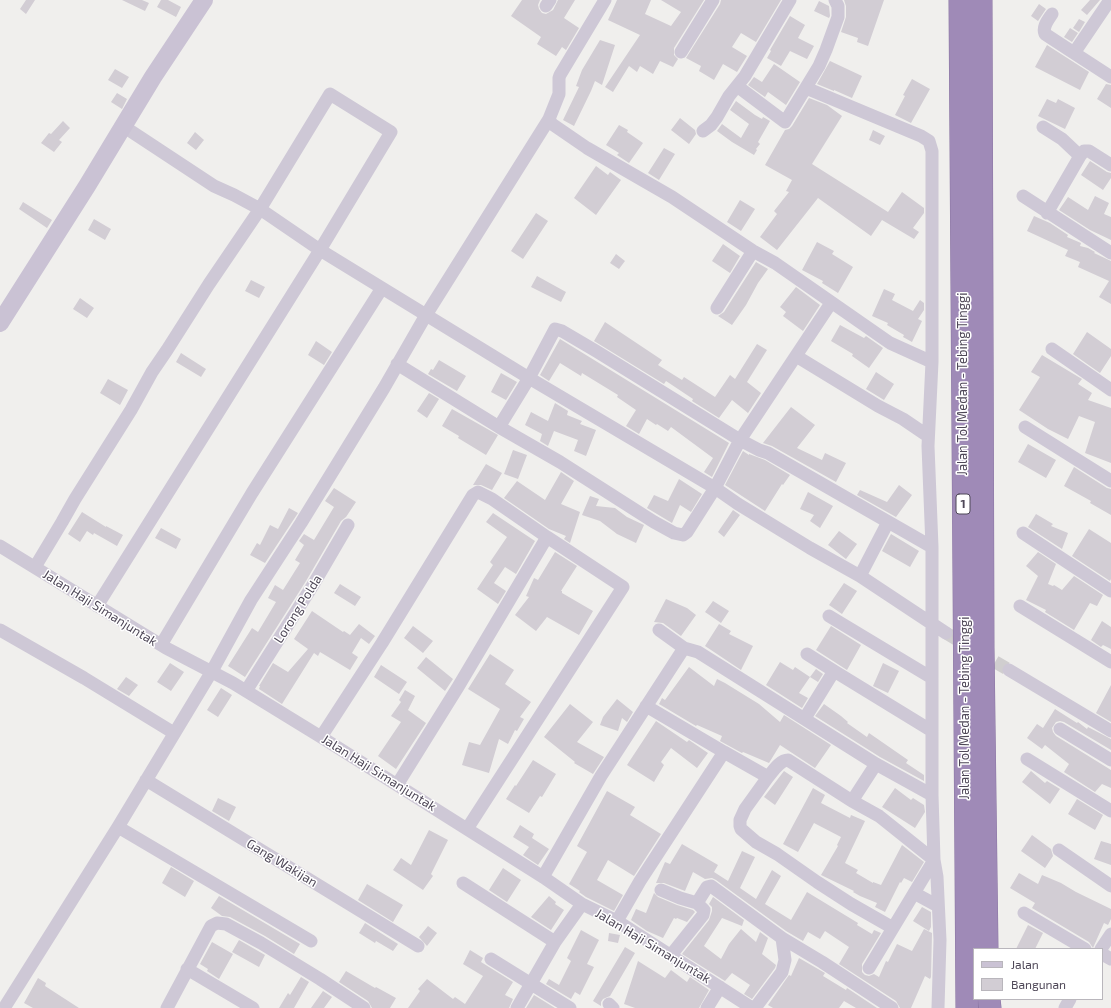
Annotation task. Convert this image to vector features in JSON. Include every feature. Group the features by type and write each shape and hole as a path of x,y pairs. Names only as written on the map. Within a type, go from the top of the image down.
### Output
{"highway":[{"name":"Jalan Tol Medan - Tebing Tinggi","path":"960,0 967,1008"},
{"name":"Jalan Tol Medan - Tebing Tinggi","path":"981,0 983,648 987,948"}],"street":[{"path":"0,323 87,186 153,77 204,0"},
{"path":"5,1004 118,827 212,671 251,600 300,523 426,315 549,119 559,94 559,78 605,0"},
{"path":"681,52 713,0"},
{"path":"703,131 717,118 747,72 790,0"},
{"path":"737,86 785,122 821,61 838,17 839,10 835,0"},
{"path":"1074,53 1085,39 1110,0"},
{"path":"1052,14 1044,27 1045,34 1111,77"},
{"path":"806,88 921,136 929,141 932,151 932,362 928,436 932,548 932,794 934,860 937,876 940,940 938,1008"},
{"path":"35,567 75,498 131,410 152,372 260,209 330,94 391,132 320,250 97,606"},
{"path":"549,119 552,124 587,148 672,197 775,264 890,342 932,362"},
{"path":"123,126 214,186 260,209 320,250 426,315 715,488 738,504 804,544 860,576 946,633"},
{"path":"1043,127 1062,140 1080,156"},
{"path":"1047,213 1084,151 1089,151 1111,165"},
{"path":"1023,196 1047,213 1111,252"},
{"path":"717,308 753,250"},
{"path":"161,645 252,493 382,288"},
{"path":"397,364 499,427 560,462 674,533 683,535 687,532 715,488 740,440 831,302"},
{"path":"499,427 530,378 556,329 596,351 740,440 768,453 932,548"},
{"path":"1052,349 1111,390"},
{"path":"796,356 878,406 903,419 928,436"},
{"path":"1025,427 1111,481"},
{"path":"321,737 382,643 473,495 478,492 492,499 623,587 467,829"},
{"path":"860,576 888,522"},
{"name":"Lorong Polda","path":"246,691 313,585 348,525"},
{"path":"1023,533 1111,591"},
{"path":"397,785 458,687 524,573 547,537"},
{"name":"Jalan Haji Simanjuntak","path":"0,546 161,645 212,671 246,691 543,877 582,904 617,921 754,1008"},
{"path":"1020,606 1111,662"},
{"path":"829,616 932,678"},
{"path":"0,630 84,678 174,733"},
{"path":"659,630 684,648 698,652 876,764 932,794"},
{"path":"543,877 601,776 684,648"},
{"path":"807,654 932,731"},
{"path":"1009,670 1111,731"},
{"path":"805,718 834,671"},
{"path":"646,706 768,777"},
{"path":"1060,728 1111,760"},
{"path":"617,921 640,881 724,752"},
{"path":"1027,759 1111,811"},
{"path":"893,928 851,904 777,854 756,842 741,829 740,826 740,820 745,809 768,777 784,760 788,760 852,801 879,816 934,860"},
{"path":"852,801 876,764"},
{"name":"Gang Wakijan","path":"146,780 418,946"},
{"path":"118,827 311,941"},
{"path":"1059,850 1111,886"},
{"path":"869,968 934,860"},
{"path":"463,883 556,942"},
{"path":"697,903 707,887 711,886 782,938 822,962 892,1008"},
{"path":"661,890 697,903 704,910 703,914 671,955"},
{"path":"914,893 938,906"},
{"path":"517,1008 556,942 582,904"},
{"path":"1024,913 1083,948"},
{"path":"167,1008 211,926 217,923 222,923 261,943 364,1008"},
{"path":"1102,948 1111,934"},
{"path":"754,1008 782,972 785,960 782,938"},
{"path":"491,959 570,1008"},
{"path":"187,970 253,1008"},
{"path":"707,1008 720,987"}],"building":[{"path":"26,0 35,0 26,14 20,9"},
{"path":"122,0 142,0 149,3 145,11"},
{"path":"161,0 168,0 181,7 176,17 157,7"},
{"path":"522,0 540,0 538,5 539,9 542,13 546,14 553,10 558,0 575,0 564,18 579,28 566,50 562,47 556,56 537,44 541,37 511,16"},
{"path":"617,0 651,0 645,14 671,26 681,12 661,0 704,0 674,48 674,55 678,59 673,67 660,61 653,74 640,66 637,72 629,66 613,92 605,87 640,35 608,20"},
{"path":"721,0 781,0 756,42 741,33 732,47 747,56 737,72 723,64 714,80 699,71 701,66 686,58 720,4"},
{"path":"844,0 884,0 868,46 857,42 858,38 841,32 846,17 846,6"},
{"path":"1090,0 1100,0 1087,15 1081,10"},
{"path":"819,1 829,6 829,18 814,11"},
{"path":"1039,4 1046,9 1038,21 1031,16"},
{"path":"790,16 805,25 798,38 814,46 807,59 790,51 781,66 767,58 771,51 770,50"},
{"path":"1079,19 1085,22 1079,32 1073,28"},
{"path":"1070,28 1078,33 1072,42 1064,37"},
{"path":"600,40 615,45 602,85 595,81 574,126 563,120 579,87 576,86 582,70"},
{"path":"1047,45 1089,72 1080,90 1035,67"},
{"path":"830,61 862,76 852,98 817,84"},
{"path":"774,64 800,82 786,105 768,92 765,97 748,85 754,77 762,82"},
{"path":"115,69 129,77 122,88 108,80"},
{"path":"912,79 930,89 911,123 895,115 905,96 903,95"},
{"path":"1106,84 1111,85 1111,108 1097,99"},
{"path":"117,93 127,99 122,109 111,102"},
{"path":"809,98 827,105 842,116 812,164 888,212 902,192 924,208 924,213 913,228 919,232 914,239 882,220 871,236 818,198 777,250 760,237 777,214 774,211 789,192 786,191 792,180 765,165 785,130 792,126"},
{"path":"1047,99 1056,103 1058,99 1075,108 1065,129 1038,116"},
{"path":"736,101 755,115 770,121 758,142 760,144 754,155 717,131 722,124 741,138 749,124 730,110"},
{"path":"680,118 695,130 696,134 689,144 671,130"},
{"path":"63,121 70,128 59,140 62,142 54,152 41,143 49,133 51,134"},
{"path":"619,125 628,130 627,132 643,143 629,163 617,155 619,153 606,145"},
{"path":"873,130 885,136 880,145 869,140"},
{"path":"195,132 204,140 196,150 187,143"},
{"path":"664,148 675,154 659,180 648,173"},
{"path":"1090,161 1111,173 1111,178 1103,190 1081,175"},
{"path":"596,166 608,175 610,172 621,180 596,215 574,198"},
{"path":"1095,196 1109,203 1104,214 1111,217 1111,240 1090,230 1059,210 1068,197 1088,210"},
{"path":"740,200 755,209 741,231 727,222"},
{"path":"23,202 52,220 47,228 19,209"},
{"path":"536,213 548,221 523,259 511,251"},
{"path":"1034,216 1050,223 1068,235 1067,237 1081,243 1080,246 1088,248 1095,252 1094,253 1111,261 1111,304 1099,297 1109,281 1078,267 1080,262 1065,256 1068,250 1027,231"},
{"path":"94,219 111,229 105,240 88,230"},
{"path":"817,242 834,251 832,254 853,267 838,293 822,283 823,281 802,270"},
{"path":"723,244 740,256 730,273 712,261"},
{"path":"616,254 625,261 619,269 610,263"},
{"path":"756,262 768,269 732,325 718,316 724,312"},
{"path":"537,276 566,292 561,302 531,287"},
{"path":"251,280 265,287 259,298 245,291"},
{"path":"796,287 820,305 803,331 783,316 786,312 780,307"},
{"path":"884,289 895,294 892,300 913,311 920,300 924,303 924,310 918,319 922,321 912,342 903,337 904,335 887,325 888,323 872,316"},
{"path":"80,298 94,308 87,318 73,309"},
{"path":"605,322 662,360 658,365 682,380 684,377 715,397 730,375 735,379 757,344 767,350 747,382 761,393 748,413 732,400 719,418 692,401 693,399 666,381 664,384 594,341"},
{"path":"840,325 864,338 866,336 883,348 869,368 852,356 853,354 831,341"},
{"path":"1087,332 1111,349 1111,356 1100,373 1073,354"},
{"path":"560,339 729,443 712,477 704,472 713,458 671,427 668,431 647,419 639,434 626,426 636,410 617,397 618,395 582,373 581,376 560,363 549,381 540,375"},
{"path":"316,341 332,352 324,365 308,355"},
{"path":"181,353 206,369 201,377 176,362"},
{"path":"1042,355 1082,379 1078,384 1092,393 1088,400 1111,408 1111,463 1085,453 1095,422 1079,416 1068,439 1048,429 1019,410 1040,377 1031,372"},
{"path":"439,360 466,376 457,391 428,374 431,369 433,370"},
{"path":"876,372 894,384 884,400 866,389"},
{"path":"501,373 517,382 506,400 491,392"},
{"path":"108,379 128,390 120,405 100,393"},
{"path":"429,393 439,399 427,418 417,411"},
{"path":"555,403 568,411 567,415 582,421 580,424 596,430 586,456 574,451 578,440 554,431 548,446 540,441 542,434 525,425 531,412 548,421"},
{"path":"791,407 815,425 797,448 822,460 825,453 846,463 836,482 772,446 763,443"},
{"path":"452,409 498,435 486,455 458,438 459,436 442,426"},
{"path":"1028,444 1056,460 1046,478 1018,462"},
{"path":"513,450 527,455 518,479 504,474"},
{"path":"743,451 749,455 765,460 790,475 783,485 782,484 765,511 725,485"},
{"path":"486,464 502,473 492,490 481,485 473,485"},
{"path":"1074,467 1111,489 1111,515 1090,503 1091,501 1064,486"},
{"path":"561,472 574,481 561,504 580,512 570,543 564,539 566,536 549,529 504,498 517,481 545,500"},
{"path":"679,479 702,494 691,512 680,505 672,523 647,508 654,495 668,501"},
{"path":"899,485 912,495 896,517 857,495 860,490 887,502"},
{"path":"334,488 356,502 346,517 341,521 306,581 245,677 228,666 252,628 258,632 276,602 268,598 275,585 283,590 300,563 295,560 304,545 299,541 304,534 314,540 334,507 325,501"},
{"path":"808,492 833,506 820,528 810,521 814,515 800,509"},
{"path":"590,496 599,499 596,506 615,508 627,517 644,525 636,543 617,534 600,521 582,515"},
{"path":"289,508 298,513 265,563 250,555 257,543 260,545 270,525 278,529"},
{"path":"733,510 740,515 724,537 718,532"},
{"path":"82,512 106,527 123,535 117,546 94,533 93,535 87,531 80,542 68,534"},
{"path":"493,513 535,541 516,574 505,567 494,583 506,591 498,604 477,589 493,565 490,562 507,537 486,522"},
{"path":"1036,514 1053,524 1051,526 1068,533 1062,549 1028,527"},
{"path":"161,528 181,539 176,549 155,538"},
{"path":"1089,529 1111,543 1110,581 1072,556"},
{"path":"839,531 857,544 846,559 828,545"},
{"path":"891,534 919,551 910,567 882,551"},
{"path":"555,552 577,566 561,591 562,593 593,611 579,635 547,617 536,631 515,615 529,597 526,596 534,578 538,580"},
{"path":"1038,552 1056,564 1048,584 1054,585 1062,590 1074,576 1103,595 1097,606 1090,603 1074,630 1045,612 1046,610 1026,600 1038,576 1026,566"},
{"path":"844,583 857,591 842,614 829,605"},
{"path":"340,584 361,597 355,606 334,593"},
{"path":"666,599 687,608 696,615 681,636 663,623 654,622"},
{"path":"713,601 729,611 721,623 705,612"},
{"path":"312,611 343,632 344,631 350,635 359,624 375,636 369,644 361,638 352,653 358,657 350,670 320,652 318,656 314,653 282,704 259,689 259,686 273,663 288,672 308,649 294,639"},
{"path":"1102,621 1111,627 1111,649 1103,645 1101,647 1091,640"},
{"path":"719,624 731,631 729,634 753,646 741,670 705,646"},
{"path":"413,626 433,641 423,653 404,638"},
{"path":"831,626 861,645 847,670 816,650"},
{"path":"490,654 514,670 505,684 531,702 520,717 524,719 517,731 515,730 508,744 499,739 489,773 462,765 469,742 480,745 500,709 468,689"},
{"path":"426,657 453,679 445,691 417,668"},
{"path":"780,662 793,670 795,667 810,677 799,693 808,698 802,708 766,685"},
{"path":"170,663 184,672 171,691 157,682"},
{"path":"883,663 899,671 888,693 873,686"},
{"path":"381,665 407,682 399,694 374,677"},
{"path":"689,667 714,686 717,679 725,683 759,704 780,722 784,715 831,745 815,768 780,745 769,763 743,752 742,753 720,741 722,736 697,725 696,726 659,704 662,698 665,700"},
{"path":"816,669 823,674 818,682 810,677"},
{"path":"126,677 138,685 129,696 117,689"},
{"path":"1111,685 1111,722 1096,713"},
{"path":"221,688 232,695 218,717 207,710"},
{"path":"405,690 415,696 408,710 426,723 396,769 378,756 401,722 391,716 401,702 399,700"},
{"path":"617,699 633,712 627,722 622,718 618,731 600,725 603,717"},
{"path":"570,704 593,722 577,742 604,757 593,774 574,763 575,762 544,737"},
{"path":"824,704 867,737 869,733 908,760 906,763 924,775 924,781 880,757 815,716"},
{"path":"1055,709 1087,729 1088,727 1111,739 1111,750 1064,722 1056,722 1052,728 1056,736 1111,770 1111,788 1102,784 1095,792 1064,772 1069,764 1045,745 1042,749 1027,738 1037,724 1043,728"},
{"path":"656,721 687,742 689,740 708,753 697,768 671,748 661,762 664,765 654,782 627,765"},
{"path":"533,760 556,774 542,797 540,796 529,813 506,799"},
{"path":"784,771 793,777 775,805 764,797"},
{"path":"1031,771 1045,783 1047,781 1060,789 1050,804 1022,782"},
{"path":"813,788 825,795 821,803 850,818 851,815 865,821 845,863 858,870 856,873 873,883 881,885 902,845 924,862 912,882 904,878 901,883 900,882 885,912 875,907 877,903 860,896 853,892 854,891 821,875 838,846 837,845 841,837 814,823 798,852 783,844"},
{"path":"895,788 911,800 913,798 924,805 925,812 915,828 882,807"},
{"path":"607,791 635,807 630,815 661,834 634,876 608,860 597,880 623,895 614,911 586,897 569,884 587,852 577,846"},
{"path":"218,798 236,807 229,821 212,811"},
{"path":"1077,799 1103,815 1095,830 1068,814"},
{"path":"520,825 534,834 532,838 549,849 538,865 523,855 529,847 513,837"},
{"path":"429,830 448,840 431,874 433,876 423,890 393,870 401,858 411,865"},
{"path":"1032,835 1051,849 1053,856 1045,868 1021,851"},
{"path":"1101,841 1111,844 1111,865 1094,859"},
{"path":"682,844 718,865 714,872 728,881 742,851 755,857 740,888 756,899 772,870 781,876 765,904 791,920 807,892 858,923 857,925 872,934 874,930 881,933 862,964 862,972 865,975 869,976 874,974 879,977 886,961 888,962 897,944 912,951 924,929 932,933 930,979 925,976 911,1008 900,1008 896,1001 839,964 849,947 825,931 820,939 808,932 803,941 786,931 716,880 712,878 705,879 693,872 685,891 664,883 656,883 665,862 670,864"},
{"path":"171,867 194,881 185,897 162,883"},
{"path":"503,868 521,880 507,902 489,890"},
{"path":"1019,873 1038,884 1042,875 1061,883 1111,909 1111,919 1108,925 1104,923 1093,948 1089,942 1032,908 1035,903 1010,888"},
{"path":"367,884 403,905 393,922 358,900"},
{"path":"654,893 658,897 695,912 687,922 674,918 663,938 647,931 631,920 636,909 646,913"},
{"path":"219,896 300,944 294,954 265,936 230,917 222,916 211,908"},
{"path":"549,896 556,902 555,904 564,910 551,930 531,917"},
{"path":"713,897 744,920 742,926 722,918 704,946 721,959 729,944 741,929 756,942 760,932 768,938 762,954 776,965 752,999 744,994 750,985 732,973 725,981 682,954 709,920 712,907 709,904"},
{"path":"922,907 931,912 931,927 929,931 913,921"},
{"path":"365,923 398,944 393,951 376,941 375,943 359,933"},
{"path":"1028,925 1043,933 1036,948 1016,948"},
{"path":"428,926 437,933 427,946 419,937"},
{"path":"581,930 599,940 587,964 594,967 580,995 575,992 571,999 546,984 549,979 559,985 571,961 567,958"},
{"path":"609,933 620,935 618,943 608,941"},
{"path":"239,940 265,955 259,967 232,952"},
{"path":"212,942 233,954 219,979 200,964"},
{"path":"625,947 635,953 610,996 603,999 601,1006 593,1001"},
{"path":"470,950 483,958 481,962 513,982 505,995 513,999 509,1008 408,1008 420,991 418,989 427,979 453,999 455,997 465,1004 483,976 463,964"},
{"path":"799,958 825,973 823,976 846,990 847,988 877,1008 856,1008 844,1001 839,1008 773,1008 768,1005 789,975 791,976"},
{"path":"638,961 665,978 671,970 687,982 690,977 709,990 699,1008 635,1008 624,1004"},
{"path":"346,971 396,998 390,1008 372,1008 368,1001 339,982"},
{"path":"301,977 309,982 294,1008 279,1008 288,993 290,995"},
{"path":"38,978 46,983 45,986 79,1008 33,1008 24,1003"},
{"path":"323,991 332,997 324,1008 311,1008"},
{"path":"534,995 555,1008 526,1008"}],"tunnel":[{"path":"946,633 1009,670"}]}
